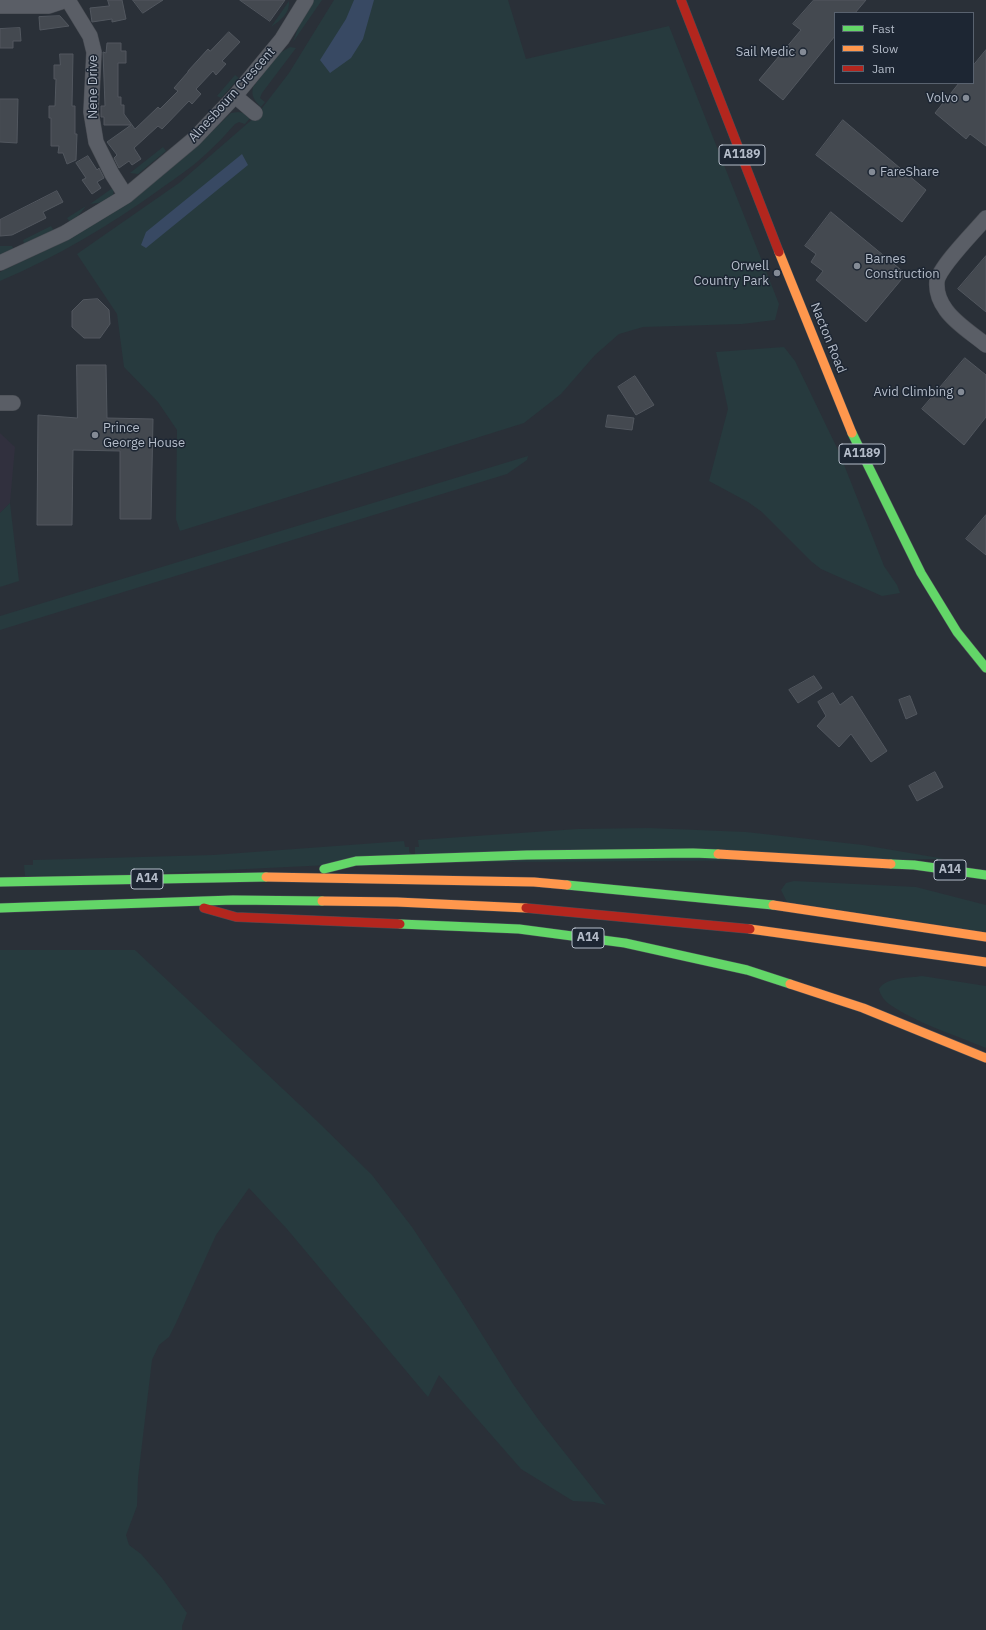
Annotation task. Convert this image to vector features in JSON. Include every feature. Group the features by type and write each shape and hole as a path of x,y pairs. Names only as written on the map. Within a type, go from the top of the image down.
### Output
{"main road":[{"name":"Nacton Road","path":"681,0 805,317 858,447 922,573 958,632 986,668"},
{"name":"A14","path":"294,876 356,861 527,855 693,853 914,865 986,875"},
{"name":"A14","path":"0,882 294,876 534,882 774,904 986,937"},
{"name":"A14","path":"0,908 184,903 233,900 366,902 518,907 768,931 986,962"},
{"name":"A14","path":"184,903 236,917 519,929 625,943 747,970 863,1008 986,1058"}],"street":[{"path":"0,6 49,6 67,0"},
{"name":"Nene Drive","path":"67,0 90,36 94,52 91,112 96,142 112,174 126,196"},
{"name":"Alnesbourn Crescent","path":"0,263 65,233 126,196 194,139 235,96 282,39 304,1"},
{"path":"235,96 256,113"},
{"path":"986,218 944,268 938,280 937,287 939,297 946,311 986,345"}],"shaded area":[{"path":"0,433 15,447 10,503 0,513"}],"green space":[{"path":"314,0 322,0 293,42 298,28"},
{"path":"334,0 508,0 526,59 669,26 779,304 775,320 742,324 643,327 619,334 595,355 561,394 524,423 180,531 176,519 177,430 158,402 124,367 117,314 77,254 179,183 256,116 289,73"},
{"path":"289,1 286,13 271,27"},
{"path":"290,47 296,48 262,93 260,98 265,102 261,107 252,93 253,87 278,54"},
{"path":"235,75 239,78 221,98 217,96"},
{"path":"231,113 244,113 251,117 245,124 239,122 235,124 218,143 190,168 121,216 82,240 21,272 0,281 0,272 76,234 126,203 180,160"},
{"path":"163,147 166,151 138,174 130,173"},
{"path":"114,187 113,196 104,202 90,204"},
{"path":"86,206 78,216 70,222 67,218"},
{"path":"51,226 54,231 25,246 23,240"},
{"path":"0,246 12,246 15,251 0,255"},
{"path":"784,347 795,361 839,452 884,566 897,585 900,593 882,596 821,569 812,562 762,512 748,502 709,481 728,409 716,352"},
{"path":"528,456 527,460 507,474 0,630 0,616"},
{"path":"10,503 19,581 0,587 0,513"},
{"path":"649,828 746,832 863,845 945,859 371,863 122,875 25,876 24,865 33,865 33,860 213,855 404,841 405,847 409,847 409,852 415,856 415,847 419,847 418,840 578,829"},
{"path":"794,881 916,887 986,905 986,932 787,902 781,890 786,883"},
{"path":"0,950 135,950 317,1121 372,1175 412,1227 513,1384 538,1419 606,1505 594,1502 573,1501 521,1469 439,1375 428,1397 287,1229 249,1188 216,1235 169,1337 159,1345 152,1360 138,1478 137,1506 126,1535 129,1545 141,1554 162,1578 187,1613 182,1630 0,1630"},
{"path":"922,976 986,986 986,1048 899,1011 887,1003 879,989 882,985 892,980"}],"water":[{"path":"354,0 374,0 363,39 351,58 330,73 320,60 346,19"},
{"path":"242,154 248,165 146,248 141,245 146,232"}],"building":[{"path":"108,0 122,0 126,19 112,22 112,19 92,22 90,8 109,6"},
{"path":"133,0 163,0 143,13"},
{"path":"240,0 285,0 270,21"},
{"path":"814,0 866,0 856,12 834,12 834,37 783,100 759,80 801,30 793,24"},
{"path":"60,16 69,26 40,30 39,17"},
{"path":"20,28 21,41 13,41 13,48 0,48 0,29"},
{"path":"229,32 240,42 222,61 226,64 216,75 213,71 196,89 201,94 192,104 189,101 162,129 158,126 134,148 141,159 132,165 129,161 119,168 114,158 117,155 107,142 131,125 104,125 104,117 101,117 101,106 105,106 103,52 106,53 107,43 121,43 121,51 126,51 126,63 118,63 118,97 121,97 121,105 124,105 124,114 135,129 158,107 160,109 178,91 174,88 188,71 208,49 210,51"},
{"name":"Volvo","path":"986,50 986,146 970,134 966,139 935,113 958,84 974,84 974,65"},
{"path":"60,54 73,54 72,106 75,106 75,134 77,134 76,160 67,164 63,153 58,153 59,146 51,146 51,118 49,118 49,106 55,106 56,79 54,79 54,65 60,65"},
{"path":"0,99 18,99 17,143 0,142"},
{"name":"FareShare","path":"843,120 926,190 902,222 816,155"},
{"path":"88,156 97,170 99,168 104,178 97,182 101,188 92,194 82,180 86,178 76,163"},
{"path":"57,191 63,202 43,212 46,218 12,235 0,236 0,220"},
{"name":"Barnes Construction","path":"831,212 906,274 866,322 816,280 823,271 811,262 816,254 805,246"},
{"path":"986,256 986,312 958,289"},
{"path":"98,299 109,310 110,324 100,338 84,338 72,327 72,311 83,300"},
{"name":"Avid Climbing","path":"965,358 986,375 986,417 964,445 922,409"},
{"name":"Prince George House","path":"77,365 106,365 107,418 153,419 151,519 120,519 120,451 73,450 72,525 37,525 38,415 77,418"},
{"path":"635,376 654,405 636,415 618,387"},
{"path":"608,415 634,418 632,430 606,427"},
{"path":"986,515 986,555 966,539"},
{"path":"814,676 822,688 798,703 789,690"},
{"path":"833,693 840,705 852,696 887,751 871,762 851,734 839,747 817,726 826,716 818,702"},
{"path":"910,696 917,714 906,719 899,700"},
{"path":"935,772 943,787 917,801 909,786"}],"traffic: fast":[{"path":"852,433 921,573 957,632 986,668"},
{"path":"324,869 356,861 527,855 718,854"},
{"path":"891,864 914,865 986,875"},
{"path":"0,882 266,877"},
{"path":"567,885 773,905"},
{"path":"0,908 233,900 322,901"},
{"path":"400,924 519,929 625,943 747,970 790,984"}],"traffic: slow":[{"path":"779,252 852,433"},
{"path":"718,854 891,864"},
{"path":"266,877 534,882 567,885"},
{"path":"322,901 397,902 526,908"},
{"path":"773,905 986,937"},
{"path":"750,929 986,962"},
{"path":"790,984 863,1008 986,1058"}],"traffic: jam":[{"path":"681,0 779,252"},
{"path":"204,908 236,917 400,924"},
{"path":"526,908 750,929"}],"place":[{"name":"Sail Medic","path":"803,52"},
{"name":"Volvo","path":"966,98"},
{"name":"FareShare","path":"872,172"},
{"name":"Barnes Construction","path":"857,266"},
{"name":"Orwell Country Park","path":"777,273"},
{"name":"Avid Climbing","path":"961,392"},
{"name":"Prince George House","path":"95,435"}]}
